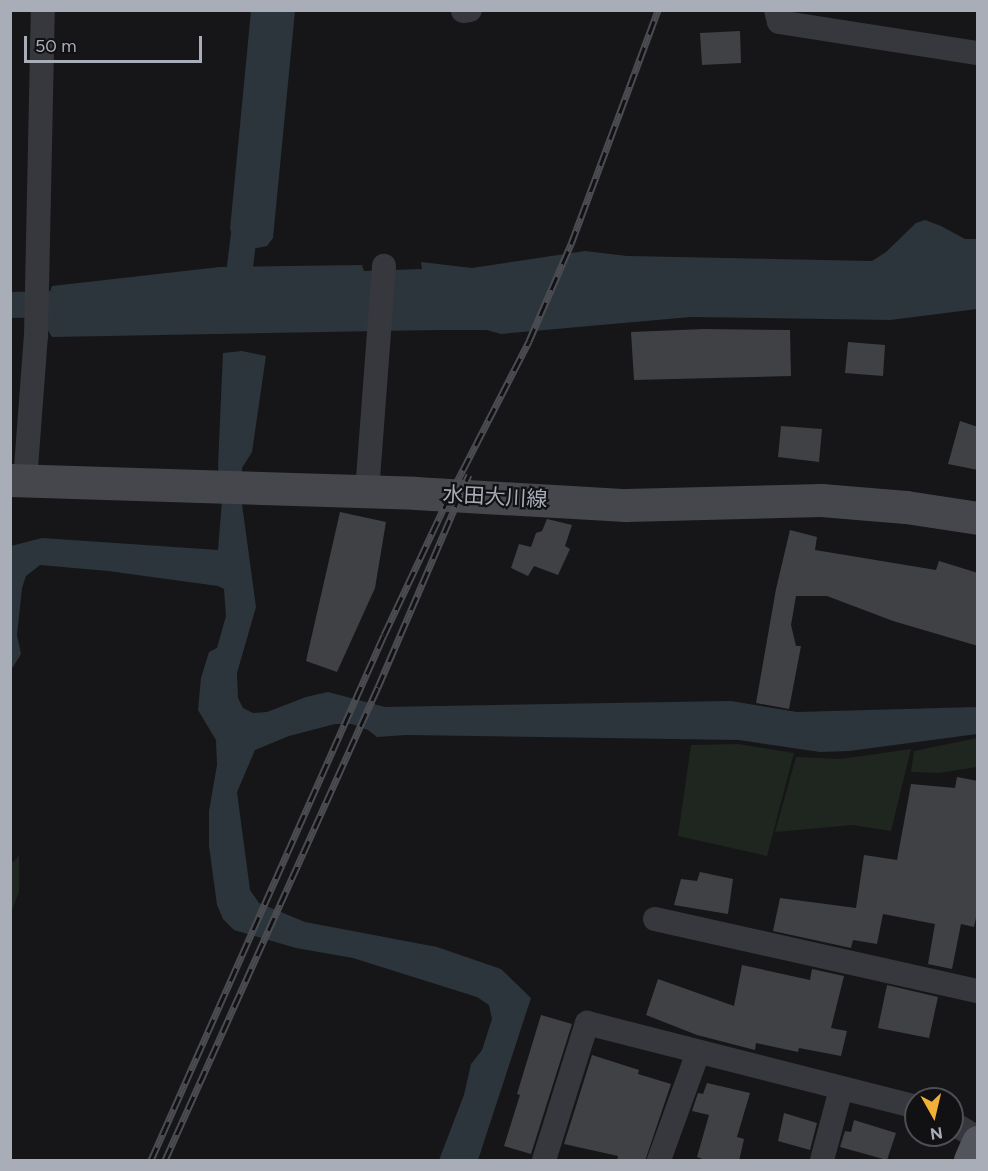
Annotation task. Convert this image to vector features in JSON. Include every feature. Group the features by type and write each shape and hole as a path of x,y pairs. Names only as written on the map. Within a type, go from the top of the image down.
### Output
{"main road":[{"name":"水田大川線","path":"18,481 367,492 626,505 821,500 906,507 978,518"},
{"path":"970,1161 978,1143"}],"street":[{"path":"18,481 36,336 43,10"},
{"path":"463,11 470,10"},
{"path":"776,10 779,22 978,52"},
{"path":"367,492 384,266"},
{"path":"655,919 978,991"},
{"path":"544,1161 587,1023 904,1104"},
{"path":"659,1161 698,1052"},
{"path":"822,1161 841,1089"},
{"path":"964,1130 978,1138"}],"shaded area":[{"path":"251,11 295,11 273,238 267,246 252,249 235,241 230,229"},
{"path":"925,220 965,239 977,239 977,309 890,320 691,317 501,334 487,330 437,330 52,337 47,329 42,294 50,292 52,286 220,267 362,265 364,271 422,269 421,262 472,268 585,251 627,256 872,261 886,252 916,223"},
{"path":"242,351 266,356 252,452 242,468 242,504 256,607 237,673 238,698 243,708 253,713 267,712 306,697 328,692 385,707 731,701 797,712 977,707 977,734 849,751 820,752 739,740 406,735 377,737 368,730 352,724 335,724 289,736 255,750 237,792 250,890 259,903 305,922 437,947 501,969 531,998 478,1160 439,1160 464,1095 471,1064 482,1050 492,1019 489,1005 477,997 353,958 296,948 234,930 223,919 217,905 209,846 209,811 217,765 216,740 198,710 201,678 209,652 217,648 226,616 224,589 218,586 108,571 40,565 26,576 22,588 17,635 21,654 11,670 11,546 42,538 218,550 222,501 218,466 223,353"},
{"path":"977,738 977,767 939,773 911,772 914,751"},
{"path":"738,744 794,753 767,856 678,836 691,745"},
{"path":"911,749 891,831 852,825 775,832 796,757 841,759"},
{"path":"19,855 19,892 11,913 11,861 14,862"}],"building":[{"path":"740,31 741,63 702,65 700,33"},
{"path":"704,329 790,330 791,376 634,380 631,332"},
{"path":"848,342 885,345 883,376 845,373"},
{"path":"960,421 978,427 978,470 948,464"},
{"path":"781,426 822,429 819,462 778,457"},
{"path":"340,512 386,522 375,588 337,672 306,661"},
{"path":"547,519 572,525 565,546 570,549 558,575 534,566 528,576 511,568 519,544 531,547 536,533 542,531"},
{"path":"790,530 817,537 815,550 936,570 939,561 978,573 978,646 893,621 827,596 796,596 791,625 796,646 801,646 789,709 756,703 776,589"},
{"path":"957,777 978,781 978,908 974,927 961,924 952,969 928,964 935,924 883,914 877,944 853,940 851,948 773,931 780,898 856,908 864,855 897,860 911,784 955,788"},
{"path":"700,872 733,879 728,914 674,905 681,879 697,881"},
{"path":"742,965 810,980 812,969 844,976 831,1028 847,1031 841,1056 799,1048 798,1052 756,1043 755,1050 697,1035 646,1015 658,979 734,1006"},
{"path":"887,985 938,997 929,1038 878,1028"},
{"path":"541,1015 572,1024 531,1154 504,1146"},
{"path":"592,1055 639,1070 638,1074 671,1084 645,1161 617,1161 618,1156 564,1144"},
{"path":"707,1083 750,1093 737,1137 744,1139 739,1161 708,1161 697,1157 709,1115 692,1111 698,1093 703,1094"},
{"path":"784,1113 817,1123 810,1150 778,1141"},
{"path":"854,1120 896,1133 887,1160 840,1147 845,1131 851,1132"}],"waterway":[{"path":"236,299 247,210"},
{"path":"10,305 60,304"}],"railway":[{"path":"151,1160 384,635 450,495 529,341 571,244 658,10"},
{"path":"165,1160 378,687 469,475"}]}
